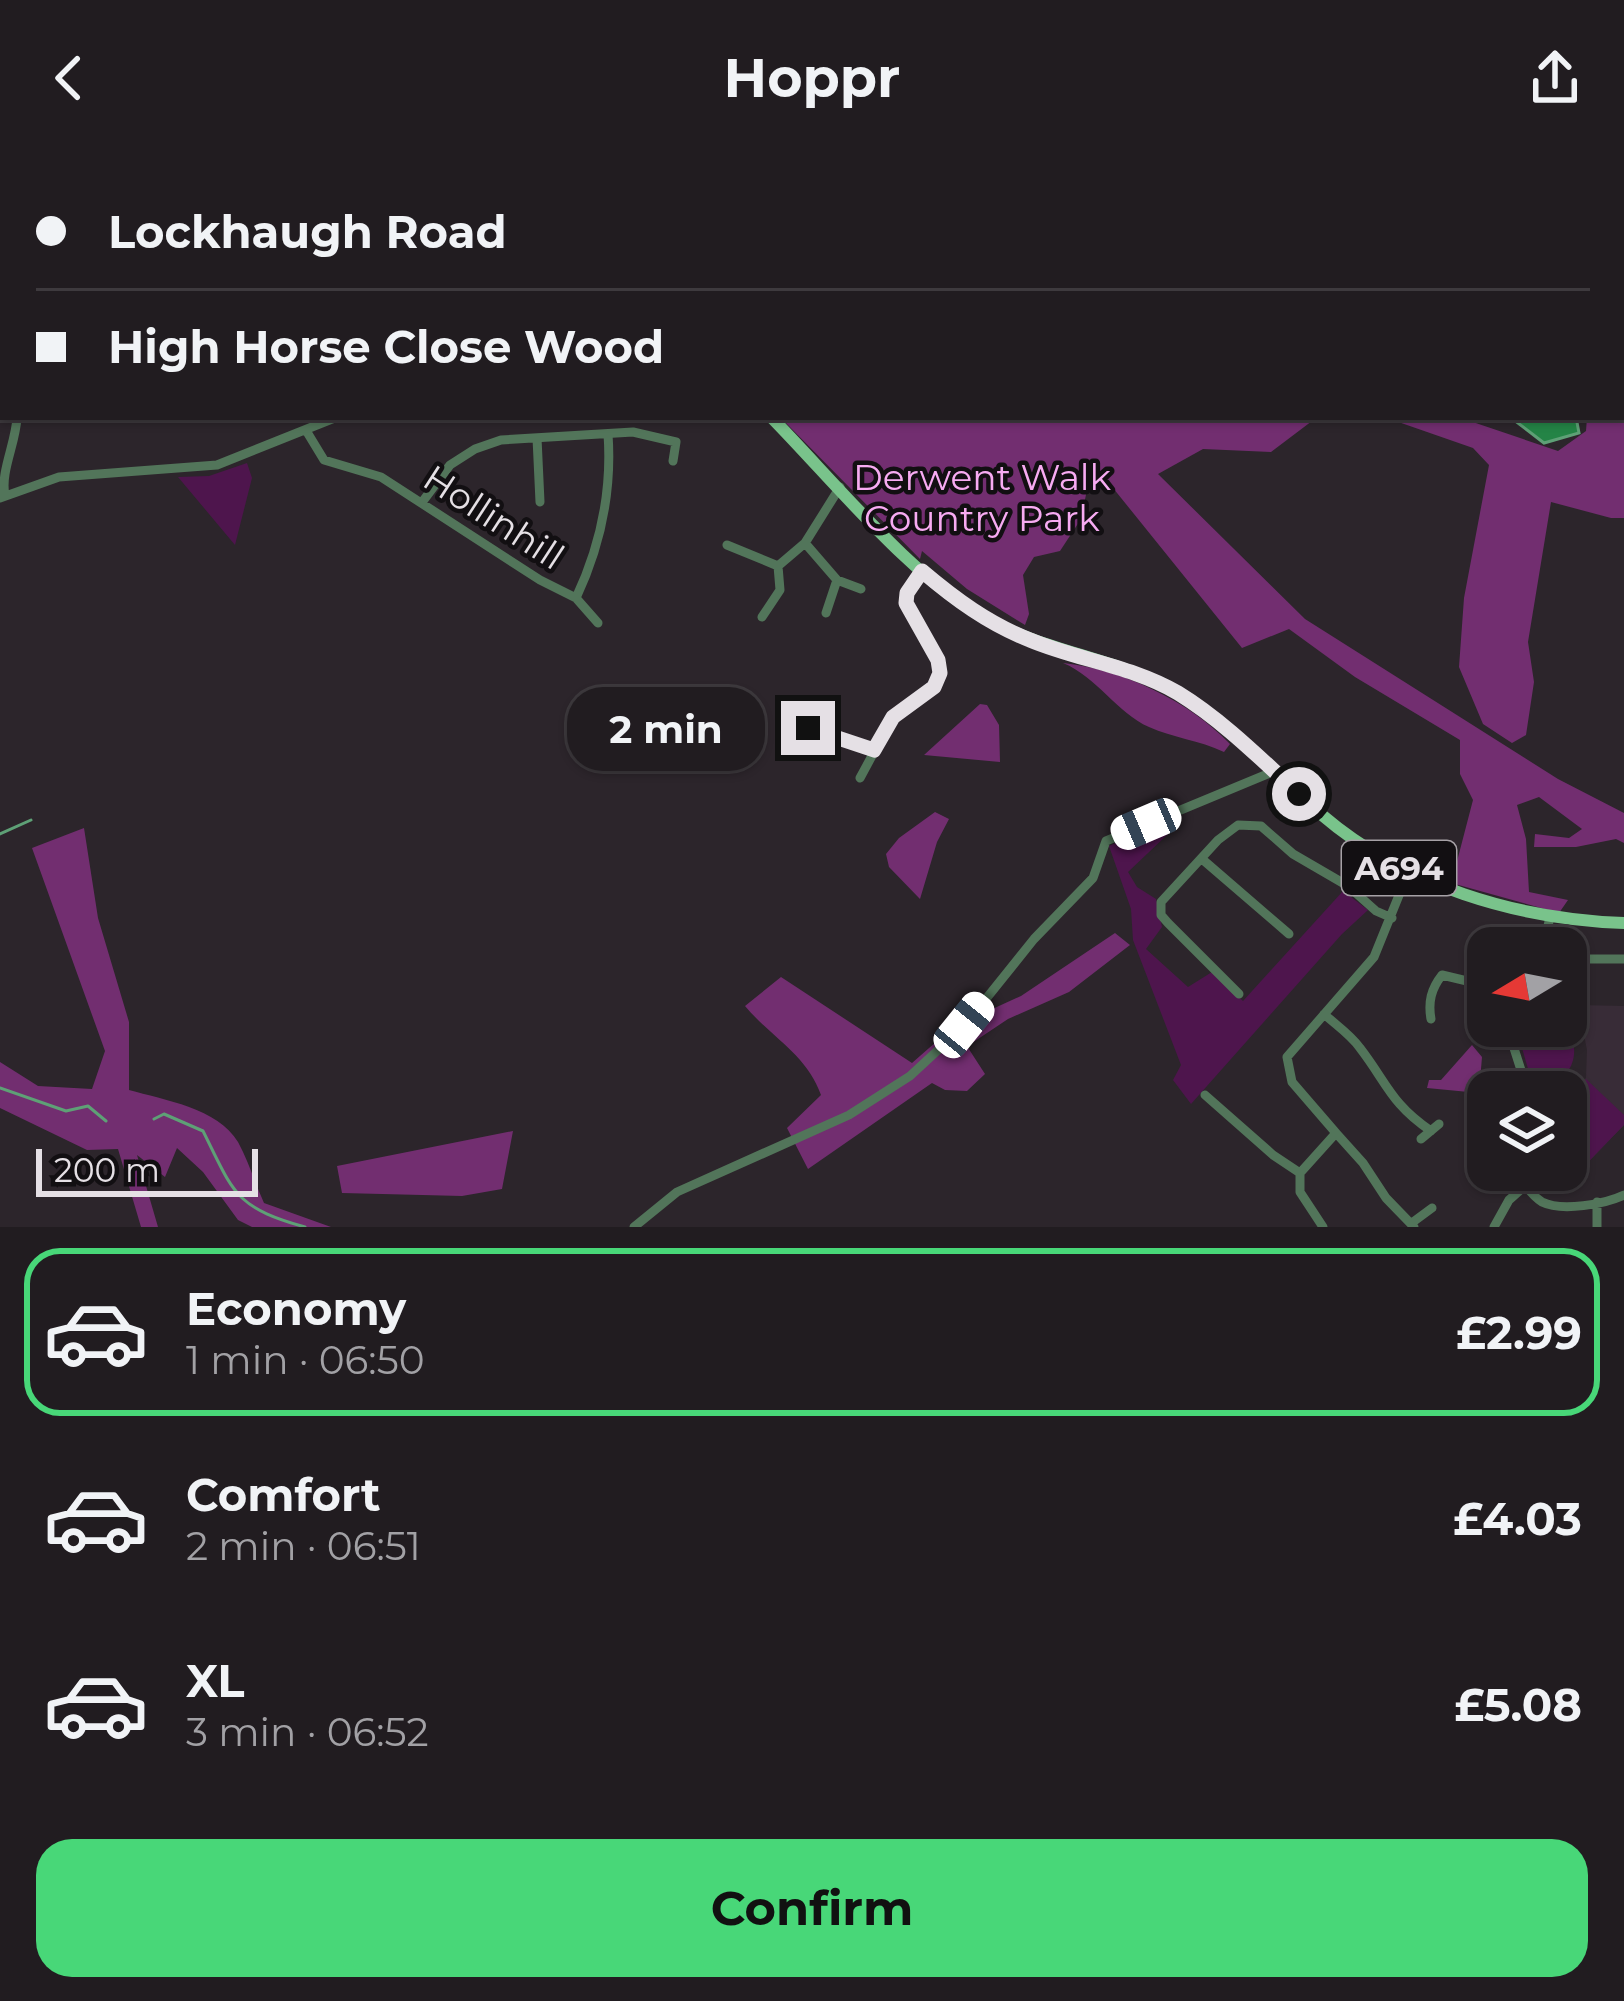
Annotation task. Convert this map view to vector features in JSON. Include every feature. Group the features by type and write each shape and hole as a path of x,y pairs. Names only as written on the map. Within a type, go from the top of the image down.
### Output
{"main road":[{"name":"A694","path":"774,420 922,571 985,618 1031,641 1126,671 1177,693 1362,846 1408,873 1550,917 1624,923"}],"street":[{"path":"17,420 2,497 59,477 217,465 331,420"},
{"name":"Hollinhill","path":"307,432 317,455 330,464 381,478 539,580 576,598 592,564 608,490 608,434"},
{"path":"423,501 450,465 501,440 651,434 676,442 673,461"},
{"path":"537,438 540,502"},
{"path":"778,566 805,543 840,487"},
{"path":"805,543 837,580 861,590"},
{"path":"727,545 778,566"},
{"path":"761,617 780,590 778,566"},
{"path":"860,778 893,717 934,687 940,673 938,660 906,603 922,571"},
{"path":"826,613 837,580"},
{"path":"576,598 598,623"},
{"path":"808,728 874,750"},
{"path":"634,1227 677,1192 849,1115 910,1076 964,1025 1034,939 1093,878 1106,842 1275,771"},
{"path":"1239,994 1161,915 1167,892 1238,825 1253,823 1392,918"},
{"path":"1202,859 1289,934"},
{"path":"1408,873 1374,957 1290,1052 1286,1065 1311,1109 1413,1225 1432,1208"},
{"path":"1548,927 1550,917"},
{"path":"1587,958 1624,958"},
{"path":"1431,1019 1429,1004 1442,975 1467,981"},
{"path":"1324,1014 1362,1050 1390,1095 1435,1127 1421,1139"},
{"path":"1205,1095 1300,1173"},
{"path":"1323,1227 1300,1192 1300,1173 1336,1133"},
{"path":"1494,1227 1519,1191"},
{"path":"1531,1191 1543,1202 1563,1205 1624,1196"},
{"path":"1597,1227 1598,1202"}],"shaded area":[{"path":"1514,420 1577,420 1579,433 1544,443"},
{"path":"247,463 252,478 235,545 178,477 209,476"},
{"path":"1159,824 1168,834 1128,872 1137,887 1156,899 1162,927 1146,949 1188,987 1212,972 1243,1001 1343,891 1368,910 1191,1104 1173,1080 1181,1065 1133,940 1131,909 1109,846"},
{"path":"1587,1005 1624,1006 1624,1125 1587,1163 1586,1071"},
{"path":"1522,1047 1574,1047 1567,1071 1529,1071"},
{"path":"1587,1080 1624,1115 1624,1125 1587,1163"}],"green space":[{"name":"Derwent Walk Country Park","path":"783,420 1313,420 1271,452 1203,449 1158,474 1305,619 1558,779 1624,813 1624,843 1616,839 1576,847 1534,847 1535,834 1569,838 1582,829 1539,797 1517,805 1526,839 1529,892 1568,900 1559,913 1455,884 1404,861 1410,853 1455,869 1473,800 1460,774 1460,740 1355,677 1289,629 1242,648 1109,483 1089,480 1081,519 1060,551 1034,557 1023,575 1029,614 1025,625 967,589 922,551 920,559"},
{"path":"1393,420 1467,420 1558,451 1586,431 1587,420 1624,420 1624,518 1551,502 1528,642 1534,682 1526,735 1512,743 1483,724 1459,667 1464,598 1489,465 1473,448"},
{"path":"1063,663 1108,672 1153,690 1195,714 1230,744 1224,752 1149,727"},
{"path":"980,704 987,705 999,725 1000,762 924,755"},
{"path":"935,812 949,819 920,899 889,867 886,854 899,838"},
{"path":"84,828 98,918 129,1022 129,1090 189,1107 217,1121 238,1142 264,1203 331,1227 252,1227 238,1220 203,1172 177,1148 165,1177 137,1155 158,1227 141,1227 118,1149 87,1150 0,1108 0,1062 38,1086 92,1089 105,1051 32,848"},
{"path":"1115,933 1130,945 1069,992 1008,1019 969,1045 963,1040 985,1074 967,1091 945,1090 932,1083 808,1169 787,1128 821,1095 798,1058 745,1006 781,977 912,1063 953,1027 1021,996"},
{"path":"1470,1047 1482,1057 1481,1071 1467,1071 1467,1092 1427,1088 1429,1080 1441,1080"},
{"path":"513,1131 502,1189 462,1196 342,1193 337,1166"}],"waterway":[{"path":"0,834 31,820"},
{"path":"0,1088 66,1111 88,1106 106,1121"},
{"path":"154,1119 164,1114 203,1131 239,1195 263,1212 305,1227"}],"route":[{"path":"808,728 874,750 901,708 934,687 940,673 938,660 906,603 922,571 952,597 1031,641 1141,676 1177,693 1299,794"}]}
